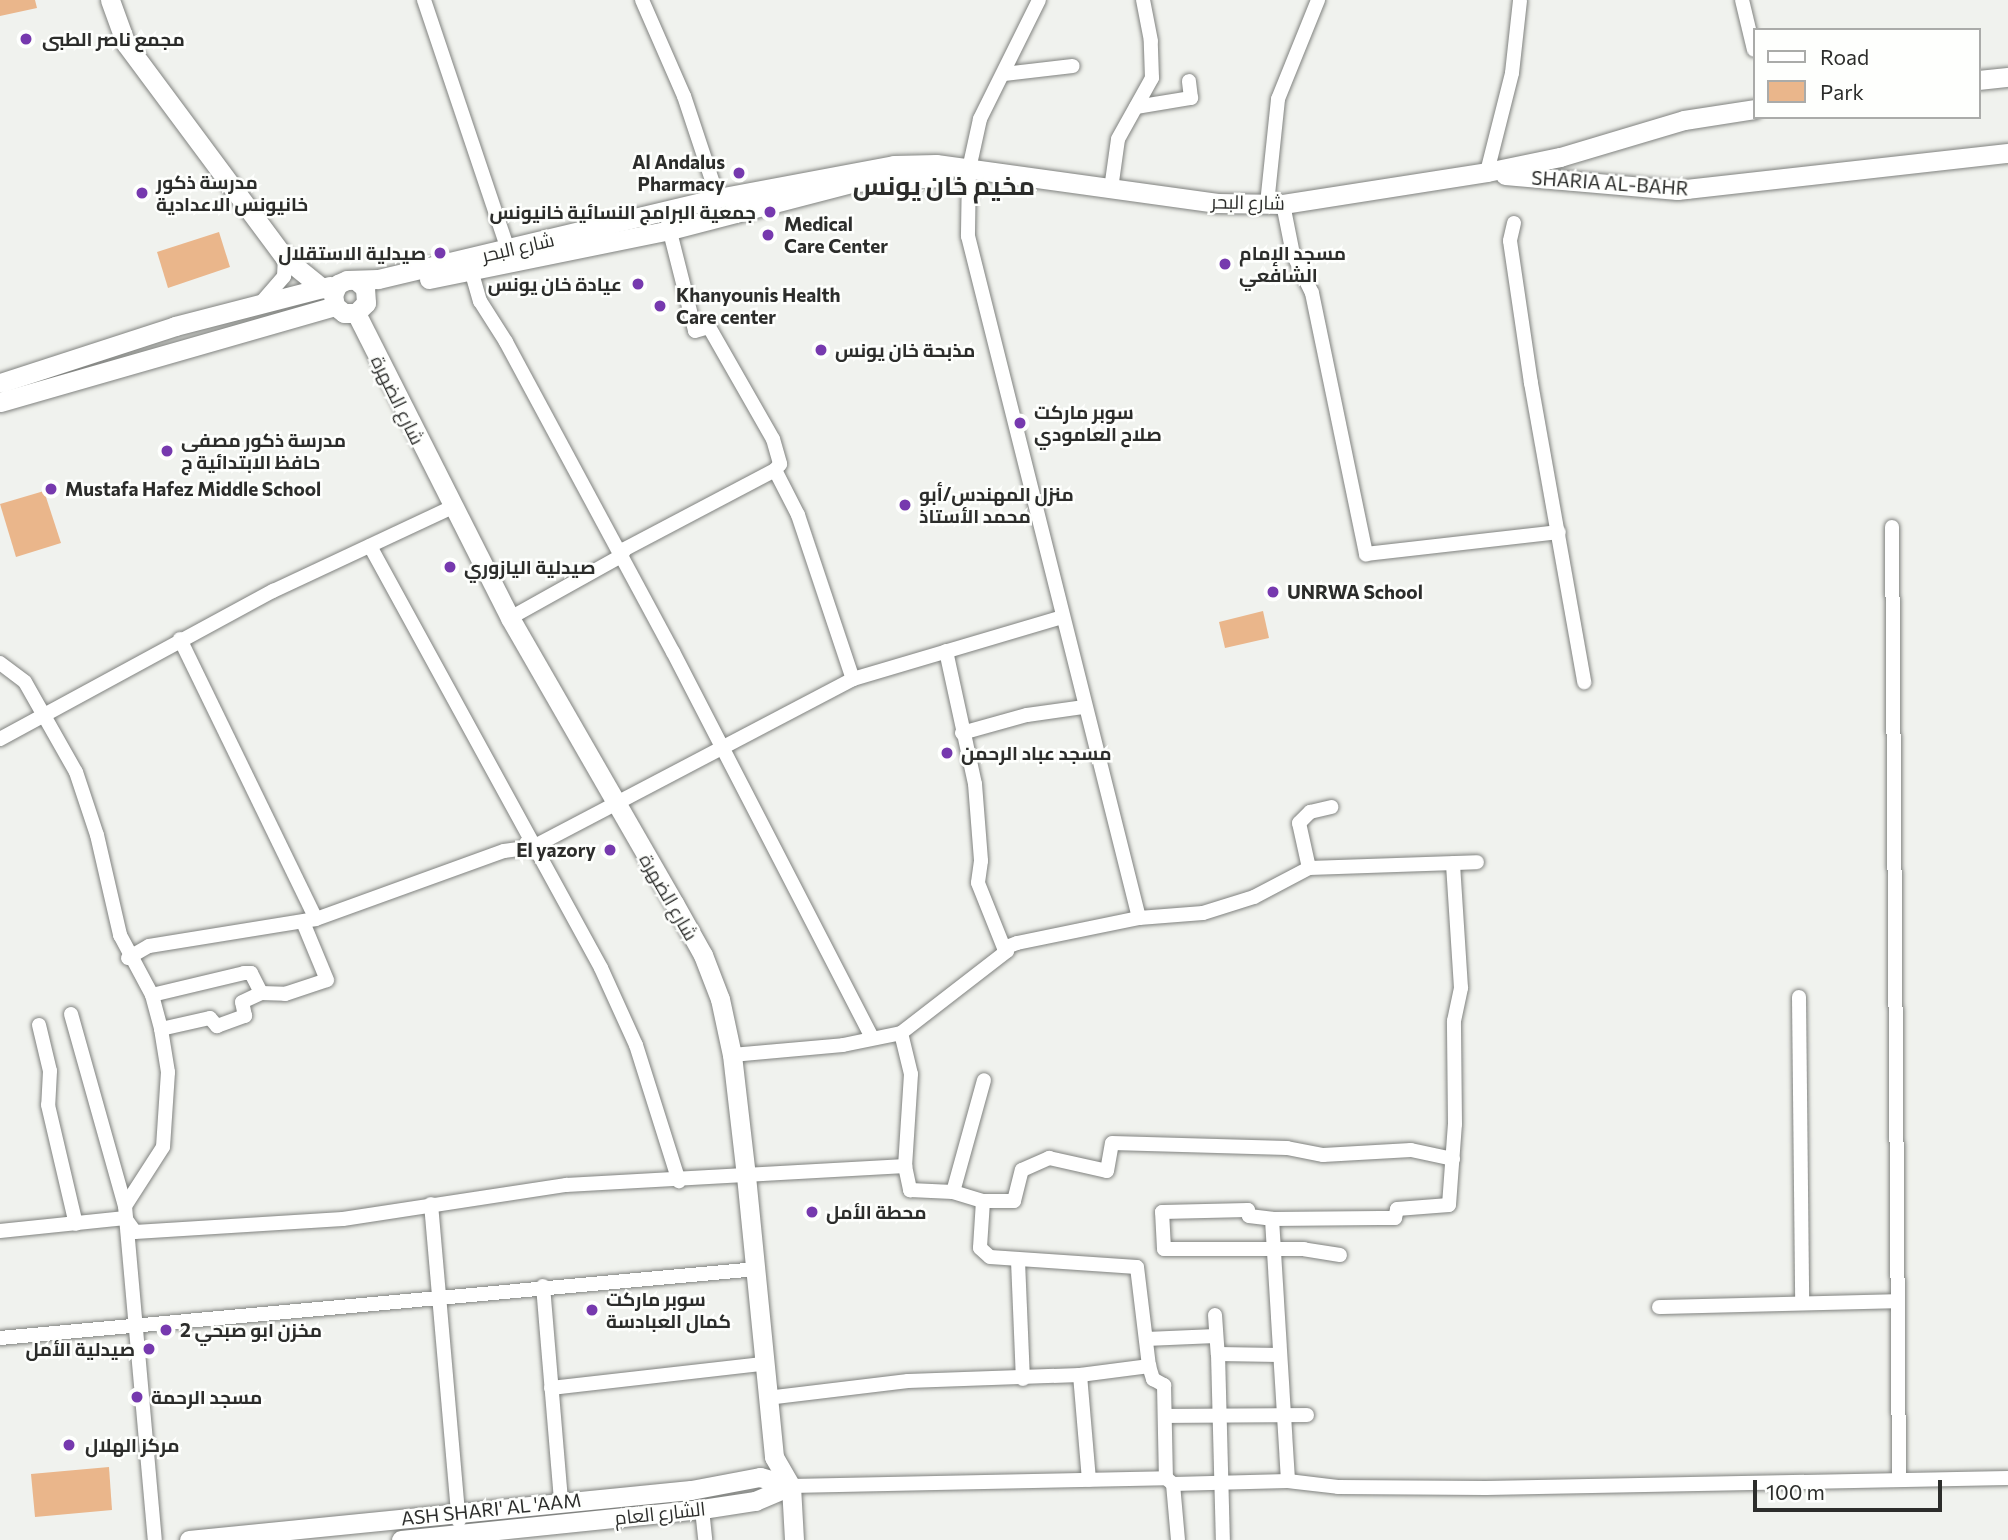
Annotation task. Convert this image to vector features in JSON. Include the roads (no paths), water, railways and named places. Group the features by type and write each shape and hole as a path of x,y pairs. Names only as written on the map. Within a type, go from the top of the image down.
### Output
{"main road":[{"path":"0,402 335,306 345,313 348,293 285,258 126,44 110,0"},
{"path":"1980,80 2008,77"},
{"name":"SHARIA AL-BAHR","path":"1487,172 1560,157 1684,120 1752,109"},
{"name":"SHARIA AL-BAHR","path":"1487,172 1677,190 2008,153"},
{"name":"شارع البحر","path":"469,265 508,249 667,221 718,198 894,165 936,164 969,174"},
{"name":"شارع البحر","path":"0,383 260,304 348,293 667,221 855,183 969,174 1275,204 1487,172"},
{"name":"شارع الضهرة","path":"348,293 452,507 510,618 703,955 720,999 732,1055 774,1457 792,1486 794,1540"},
{"name":"ASH SHARI' AL 'AAM","path":"189,1540 691,1490 760,1477 792,1486"},
{"name":"الشارع العام","path":"401,1540 460,1537 702,1509 755,1501 792,1486"}],"street":[{"path":"424,0 508,249"},
{"path":"642,0 684,96 718,198"},
{"path":"1043,0 980,119 969,174 968,236 1084,708 1139,918"},
{"path":"1111,189 1118,139 1136,107 1153,67 1143,0"},
{"path":"1318,0 1276,109 1275,204 1293,254 1312,293 1366,554 1559,532"},
{"path":"1487,172 1512,73 1520,0"},
{"path":"1742,0 1752,42"},
{"path":"1004,75 1073,66"},
{"path":"1136,107 1191,97 1189,81"},
{"path":"510,618 621,556 625,549 775,470 780,464 773,439 755,404 709,327 695,331 667,221"},
{"path":"1514,223 1510,241 1584,682"},
{"path":"260,304 284,276 285,258"},
{"path":"469,265 480,301 506,342 621,556 872,1037"},
{"path":"775,470 797,515 853,679"},
{"path":"0,739 104,686 180,639 452,507"},
{"path":"1892,527 1899,1473"},
{"path":"370,546 601,968 636,1045 678,1181"},
{"path":"128,958 149,946 309,920 504,851 533,847 853,679 1062,617"},
{"path":"161,1029 210,1018 217,1026 246,1016 242,1002 261,993 285,994 327,980 309,920 180,639"},
{"path":"732,1055 843,1045 901,1032 1007,951 978,883 981,861 975,783 946,651"},
{"path":"0,663 25,682 76,772 88,806 128,958 152,995 161,1029 167,1072 163,1146 125,1212 76,1224 0,1231"},
{"path":"962,733 1027,715 1084,708"},
{"path":"1309,868 1298,823 1310,812 1331,807"},
{"path":"1004,948 1139,918 1232,906 1309,868 1477,862"},
{"path":"1340,1255 1304,1249 1164,1249 1162,1212 1248,1210 1249,1216 1272,1219 1395,1218 1396,1209 1449,1205 1453,1159 1454,1021 1461,988 1452,863"},
{"path":"152,995 244,973 251,973 261,993"},
{"path":"1799,997 1802,1303"},
{"path":"71,1014 125,1212 133,1328 155,1540"},
{"path":"39,1025 50,1070 48,1105 76,1224"},
{"path":"901,1032 911,1074 905,1166 910,1189 953,1192 982,1201 1014,1201 1021,1170 1049,1158 1107,1171 1112,1143 1287,1148 1323,1155 1412,1150 1453,1159"},
{"path":"953,1192 984,1080"},
{"path":"125,1212 135,1232 342,1219 565,1185 678,1181 905,1166"},
{"path":"982,1201 980,1248 990,1257 1137,1267 1149,1366 1153,1379 1164,1385 1170,1481 1178,1540"},
{"path":"431,1204 460,1537"},
{"path":"1272,1219 1271,1251 1288,1481"},
{"path":"1018,1261 1023,1379"},
{"path":"0,1338 438,1300 543,1286 756,1269"},
{"path":"543,1286 561,1502"},
{"path":"1659,1307 1897,1301"},
{"path":"1215,1315 1223,1540"},
{"path":"1146,1339 1216,1336"},
{"path":"1218,1354 1279,1355"},
{"path":"551,1388 763,1364"},
{"path":"767,1398 908,1381 1080,1376 1149,1366"},
{"path":"1080,1376 1089,1479"},
{"path":"1165,1416 1307,1415"},
{"path":"792,1486 1089,1479 1220,1483 1288,1481 1338,1487 1499,1488 2008,1478"},
{"path":"702,1509 705,1540"}],"place":[{"name":"مجمع ناصر الطبى","path":"26,39"},
{"name":"Al Andalus Pharmacy","path":"739,173"},
{"name":"مدرسة ذكور خانيونس الاعدادية","path":"142,193"},
{"name":"جمعية البرامج النسائية خانيونس","path":"770,212"},
{"name":"Medical Care Center","path":"768,235"},
{"name":"صيدلية الاستقلال","path":"440,253"},
{"name":"مسجد الإمام الشافعي","path":"1225,264"},
{"name":"عيادة خان يونس","path":"638,284"},
{"name":"Khanyounis Health Care center","path":"660,306"},
{"name":"مذبحة خان يونس","path":"821,350"},
{"name":"سوبر ماركت صلاح العامودي","path":"1020,423"},
{"name":"مدرسة ذكور مصفى حافظ الابتدائية ج","path":"167,451"},
{"name":"Mustafa Hafez Middle School","path":"51,489"},
{"name":"منزل المهندس/أبو محمد الأستاذ","path":"905,505"},
{"name":"صيدلية اليازوري","path":"450,567"},
{"name":"UNRWA School","path":"1273,592"},
{"name":"مسجد عباد الرحمن","path":"947,753"},
{"name":"El yazory","path":"610,850"},
{"name":"محطة الأمل","path":"812,1212"},
{"name":"سوبر ماركت كمال العبادسة","path":"592,1310"},
{"name":"مخزن ابو صبحي 2","path":"166,1330"},
{"name":"صيدلية الأمل","path":"149,1349"},
{"name":"مسجد الرحمة","path":"137,1397"},
{"name":"مركز الهلال","path":"69,1445"}],"district":[{"name":"مخيم خان يونس","path":"944,185"}]}
